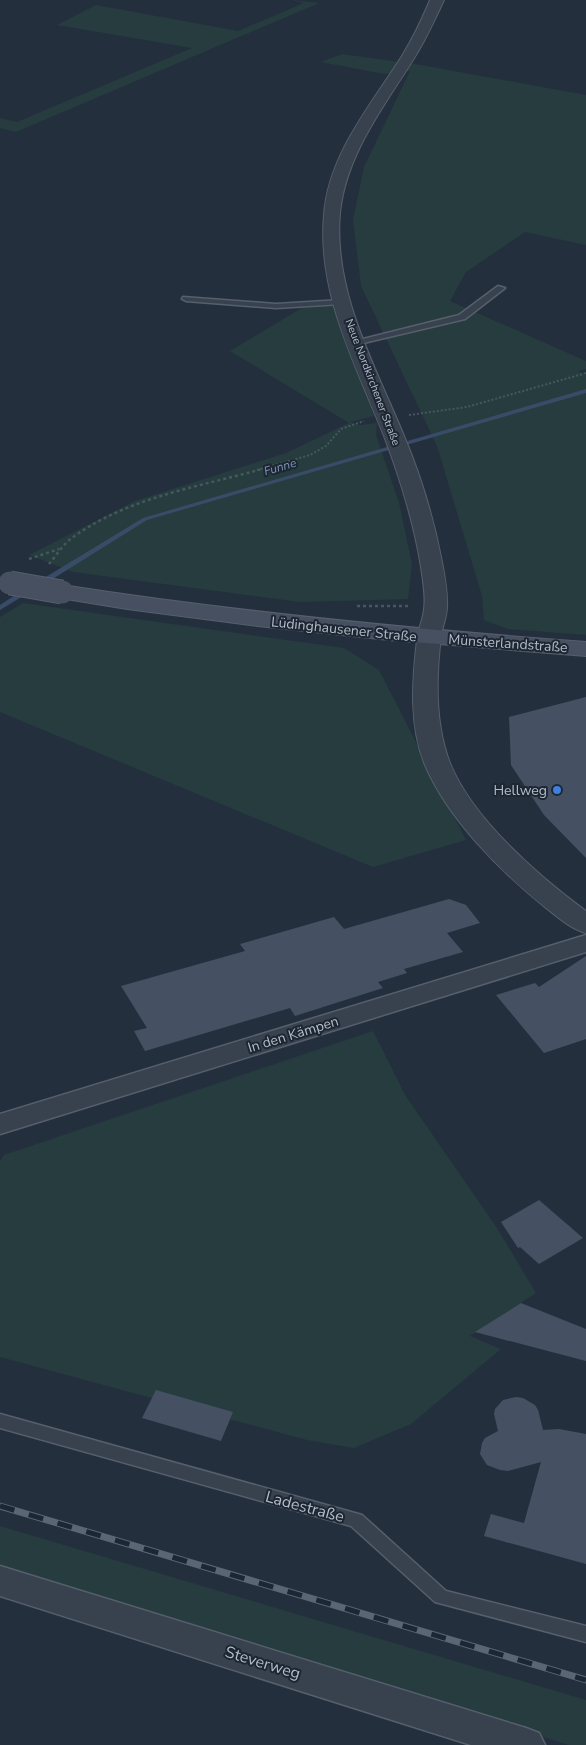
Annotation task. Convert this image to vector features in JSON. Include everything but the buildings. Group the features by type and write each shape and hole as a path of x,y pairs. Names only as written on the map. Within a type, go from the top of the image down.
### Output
{"main road":[{"name":"Lüdinghausener Straße","path":"5,582 157,607 429,638"},
{"name":"Münsterlandstraße","path":"429,638 586,649"}],"street":[{"name":"Neue Nordkirchener Straße","path":"429,638 436,606 425,532 401,456 355,342 337,284 331,244 332,210 339,181 351,149 421,33 437,0"},
{"name":"Lüdinghausener Straße","path":"429,638 427,693 429,724 437,764 457,799 507,860 545,894 586,924"},
{"name":"In den Kämpen","path":"0,1124 586,943"},
{"name":"Steverweg","path":"0,1581 526,1745"}],"lane":[{"path":"355,342 462,317 501,288"},
{"path":"186,299 276,306 342,302"},
{"name":"Ladestraße","path":"0,1421 356,1520 441,1596 586,1634"}],"path":[{"path":"27,559 59,549 70,539 98,522 136,504 310,455 326,446 341,429 360,422 389,425 467,407 586,373"}],"green space":[{"path":"291,0 319,3 16,132 0,128 0,118 17,122 192,48 57,25 96,5 238,31 304,3"},
{"path":"342,54 421,65 586,95 586,245 525,232 466,272 450,301 586,361 586,369 578,371 586,375 586,635 508,629 484,620 482,596 437,446 361,286 353,220 364,167 410,71 384,74 321,62"},
{"path":"335,306 374,416 350,422 360,425 377,423 376,435 399,503 412,564 408,599 300,602 73,572 29,555 135,501 286,453 349,423 230,351 302,308"},
{"path":"23,603 344,648 379,670 466,840 373,867 0,712 0,617"},
{"path":"373,1031 405,1095 497,1228 536,1293 470,1336 501,1349 411,1424 354,1448 307,1440 0,1357 0,1161 4,1155"},
{"path":"0,1526 586,1700 586,1745 569,1745 0,1571"}],"waterway":[{"name":"Funne","path":"40,583 145,519 586,391"},
{"name":"Funne","path":"0,608 29,590"}],"railway":[{"path":"0,1506 586,1680"}],"place":[{"name":"Hellweg","path":"557,790"}]}
